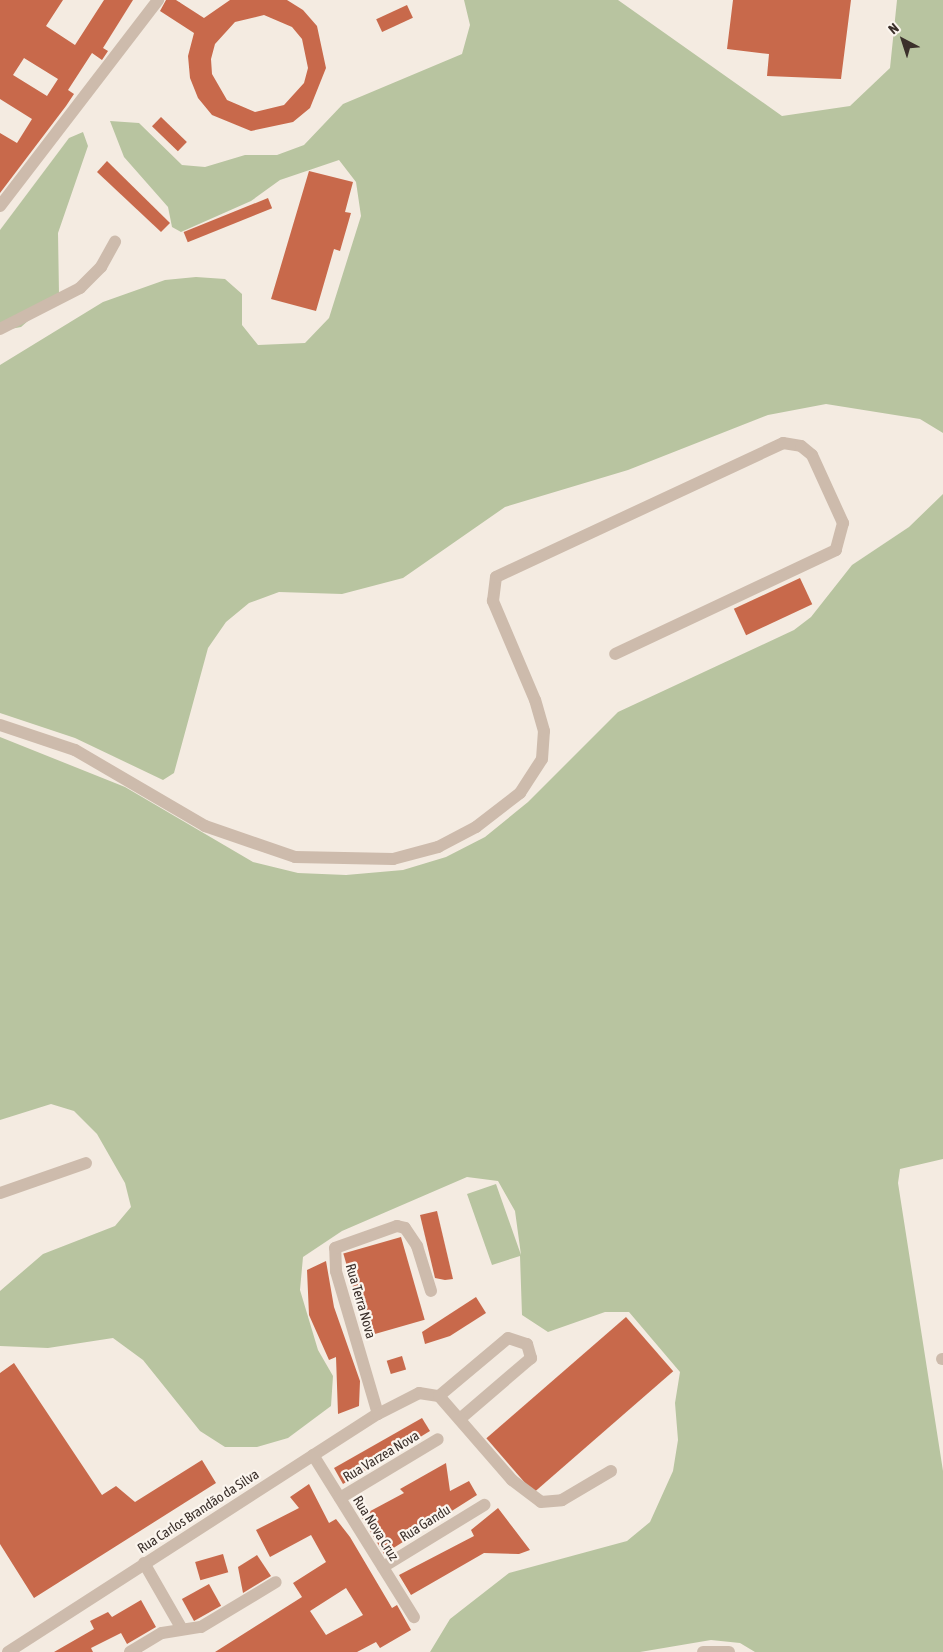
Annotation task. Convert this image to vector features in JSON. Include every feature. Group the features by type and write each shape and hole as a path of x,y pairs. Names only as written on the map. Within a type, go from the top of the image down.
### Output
{"street":[{"path":"0,206 158,0"},
{"path":"0,329 80,288 101,268 115,242"},
{"path":"0,725 75,750 205,826 278,852 341,862 393,859 438,847 476,827 520,793 542,759 544,731 535,700 493,601 496,577 783,443 801,446 812,455 842,523 836,550 615,654"},
{"path":"0,1193 86,1163"},
{"name":"Rua Terra Nova","path":"378,1414 336,1271 335,1248 397,1226 405,1228 417,1246 431,1291"},
{"path":"461,1418 531,1358 527,1344 508,1338 439,1396 461,1418 512,1480 541,1502 562,1500 611,1471"},
{"name":"Rua Carlos Brandão da Silva","path":"8,1652 378,1414 405,1398 433,1392 439,1396"},
{"name":"Rua Varzea Nova","path":"340,1498 438,1439"},
{"name":"Rua Nova Cruz","path":"313,1455 414,1617"},
{"name":"Rua Gandu","path":"383,1567 484,1505"},
{"path":"144,1563 182,1629"},
{"path":"130,1652 162,1633 201,1627 276,1582"},
{"path":"702,1652 728,1652"}],"green space":[{"path":"464,0 618,0 782,116 850,106 890,68 897,0 943,0 943,433 920,419 826,404 768,415 628,470 505,507 403,578 342,594 279,592 249,603 226,622 208,648 174,773 163,780 75,738 0,713 0,365 103,302 165,280 196,277 225,279 242,294 242,325 258,345 305,343 329,318 361,216 356,182 339,160 280,180 251,201 181,232 172,227 168,207 124,157 110,121 139,123 182,165 205,167 245,155 277,155 304,145 343,104 462,54 470,25"},
{"path":"83,132 88,146 58,233 59,294 21,327 0,331 0,230 69,138"},
{"path":"943,494 943,1159 900,1169 898,1183 943,1471 943,1652 755,1652 740,1643 711,1640 640,1652 430,1652 450,1619 509,1573 627,1541 650,1522 673,1471 678,1440 675,1403 680,1372 629,1312 605,1312 548,1332 522,1315 520,1256 492,1265 467,1194 496,1184 521,1255 515,1211 498,1181 467,1177 342,1231 303,1257 300,1290 318,1350 333,1376 331,1406 288,1438 257,1447 225,1447 200,1431 143,1360 113,1338 48,1348 0,1346 0,1291 43,1254 115,1226 131,1207 125,1183 97,1134 74,1111 51,1104 0,1120 0,737 125,787 253,862 298,873 346,875 403,870 446,857 485,837 528,802 618,712 794,630 811,617 852,565 909,527"}],"building":[{"path":"0,0 63,0 46,26 75,45 104,0 133,0 103,48 108,51 102,60 92,53 68,90 74,94 0,193 0,133 17,143 32,119 0,99","holes":["24,58 58,79 47,96 13,75"]},
{"path":"166,0 176,0 204,18 230,0 287,0 303,10 317,26 326,68 310,108 293,122 251,131 212,115 198,98 190,78 188,56 194,33 160,11","holes":["264,15 292,27 302,39 308,68 304,83 284,105 255,112 227,100 212,74 211,59 215,44 235,22"]},
{"path":"733,0 851,0 841,79 767,76 769,54 727,49"},
{"path":"407,5 413,18 382,32 376,19"},
{"path":"161,117 187,142 178,151 152,126"},
{"path":"107,161 170,223 161,232 97,172"},
{"path":"309,171 353,182 345,212 351,213 340,251 334,249 316,311 271,299"},
{"path":"268,198 272,208 188,242 184,232"},
{"path":"800,578 812,604 746,635 734,609"},
{"path":"437,1211 453,1279 435,1278 420,1215"},
{"path":"401,1237 425,1320 367,1336 343,1254"},
{"path":"326,1261 334,1307 360,1381 359,1406 338,1414 336,1357 329,1360 309,1315 307,1270"},
{"path":"476,1297 486,1313 450,1336 425,1344 422,1332"},
{"path":"626,1317 673,1371 534,1493 486,1438"},
{"path":"402,1356 406,1369 391,1374 387,1361"},
{"path":"14,1363 102,1495 116,1486 135,1502 202,1460 216,1483 34,1598 0,1544 0,1373"},
{"path":"422,1418 430,1431 343,1484 334,1468"},
{"path":"446,1463 450,1491 469,1481 477,1495 384,1554 361,1516 404,1493 400,1489"},
{"path":"309,1484 329,1523 336,1519 350,1537 392,1608 397,1605 411,1630 380,1648 376,1642 357,1652 215,1652 302,1597 293,1583 326,1562 311,1535 270,1557 256,1530 299,1508 290,1497","holes":["346,1588 363,1615 326,1635 310,1611"]},
{"path":"498,1508 530,1550 519,1554 484,1553 411,1595 399,1575 474,1536 471,1530"},
{"path":"223,1554 228,1572 200,1580 195,1562"},
{"path":"257,1555 271,1576 243,1593 238,1567"},
{"path":"209,1584 221,1606 194,1621 182,1599"},
{"path":"141,1600 156,1627 127,1644 121,1633 91,1648 93,1652 54,1652 94,1629 90,1621 108,1612 112,1617"}]}
